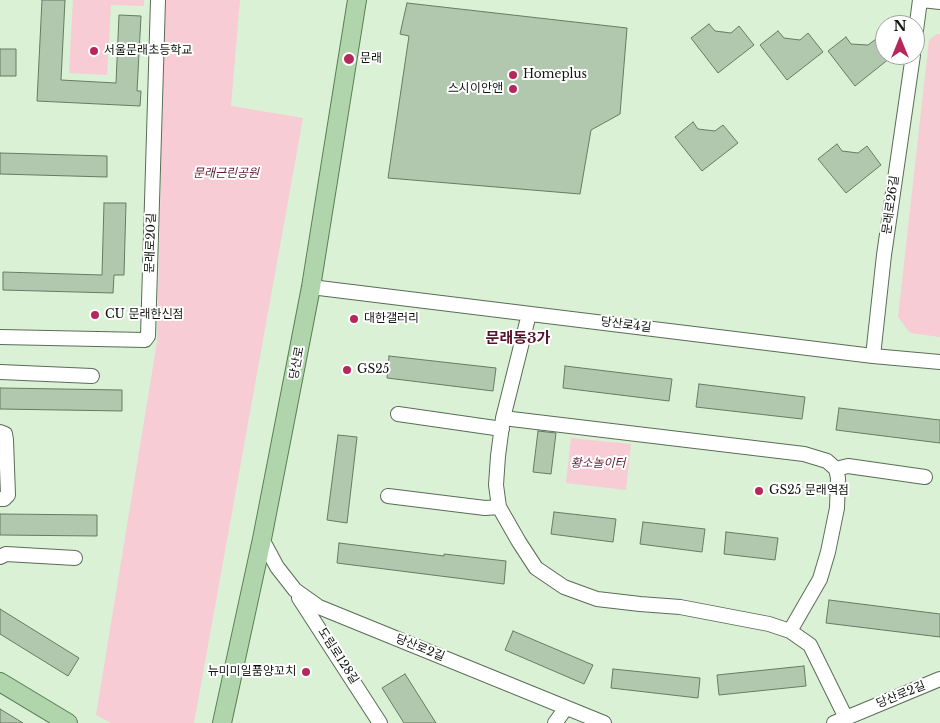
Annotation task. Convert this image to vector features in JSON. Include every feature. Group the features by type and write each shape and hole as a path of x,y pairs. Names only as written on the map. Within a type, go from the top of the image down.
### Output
{"main road":[{"name":"당산로","path":"222,723 262,539 312,287 357,0"},
{"path":"0,682 68,723"}],"street":[{"name":"문래로20길","path":"0,338 145,340 148,336 158,0"},
{"path":"919,15 921,0 940,2"},
{"name":"문래로26길","path":"873,356 884,255 912,65"},
{"name":"당산로4길","path":"312,287 873,356 940,362"},
{"path":"529,314 502,423 496,486 500,507 536,568 564,588 597,599 680,607 770,624 790,631 810,645 840,721"},
{"path":"0,372 92,376"},
{"path":"398,414 804,454 827,461 836,469 838,478 837,508 820,579 790,631"},
{"path":"0,432 5,434 6,440 8,495 4,499 0,499"},
{"path":"836,469 848,466 925,477"},
{"path":"388,496 485,508 500,507"},
{"name":"당산로2길","path":"262,539 277,567 294,590 318,607 604,723"},
{"path":"0,557 6,554 75,558"},
{"name":"도림로128길","path":"294,590 338,654 380,723"},
{"name":"당산로2길","path":"840,721 940,679"},
{"path":"555,723 566,708"}],"green space":[{"path":"73,0 144,0 144,6 111,5 107,75 69,73"},
{"name":"문래근린공원","path":"165,0 240,0 231,106 303,118 194,723 111,723 96,715 157,342"},
{"path":"940,34 940,337 910,333 898,317 929,40"},
{"name":"황소놀이터","path":"571,438 631,444 626,490 566,483"}],"building":[{"path":"42,0 65,0 61,80 116,83 119,15 141,16 137,91 141,91 140,106 37,101"},
{"name":"Homeplus","path":"407,3 627,28 620,114 591,130 580,194 388,178 409,36 400,34"},
{"path":"709,24 715,31 731,33 739,26 754,45 718,73 691,38"},
{"path":"778,31 784,38 800,40 808,33 823,52 787,80 760,45"},
{"path":"846,37 851,44 868,45 875,40 875,65 881,65 855,86 828,51"},
{"path":"0,49 16,49 16,76 0,76"},
{"path":"693,122 698,129 715,131 723,125 738,143 702,171 675,137"},
{"path":"837,144 842,151 858,153 867,146 881,165 846,193 818,159"},
{"path":"0,153 107,156 107,177 0,174"},
{"path":"104,203 126,203 124,275 114,275 113,293 3,290 3,272 102,275"},
{"path":"389,356 496,368 493,391 387,378"},
{"path":"565,366 672,379 669,401 563,388"},
{"path":"699,384 805,397 802,419 696,407"},
{"path":"0,388 122,390 122,411 0,409"},
{"path":"839,408 940,420 940,443 836,430"},
{"path":"538,431 556,433 551,474 533,472"},
{"path":"338,435 357,437 347,523 327,520"},
{"path":"554,512 616,519 613,542 551,534"},
{"path":"0,514 97,515 97,536 0,535"},
{"path":"643,522 705,529 702,552 640,544"},
{"path":"726,532 778,538 775,560 724,554"},
{"path":"339,543 444,556 444,554 506,561 504,584 337,563"},
{"path":"829,600 940,614 940,637 826,623"},
{"path":"0,609 79,658 68,676 0,634"},
{"path":"513,631 593,665 584,684 505,650"},
{"path":"804,666 806,686 719,695 717,675"},
{"path":"613,669 700,678 698,698 611,688"},
{"path":"405,674 436,723 404,723 382,688"},
{"path":"0,709 23,723 0,723"}],"place":[{"name":"서울문래초등학교","path":"94,51"},
{"name":"문래","path":"349,59"},
{"name":"Homeplus","path":"513,75"},
{"name":"스시이안앤","path":"513,89"},
{"name":"CU 문래한신점","path":"95,315"},
{"name":"대한갤러리","path":"354,319"},
{"name":"GS25","path":"347,370"},
{"name":"GS25 문래역점","path":"759,491"},
{"name":"뉴미미일품양꼬치","path":"306,672"}],"district":[{"name":"문래동3가","path":"518,339"}]}
